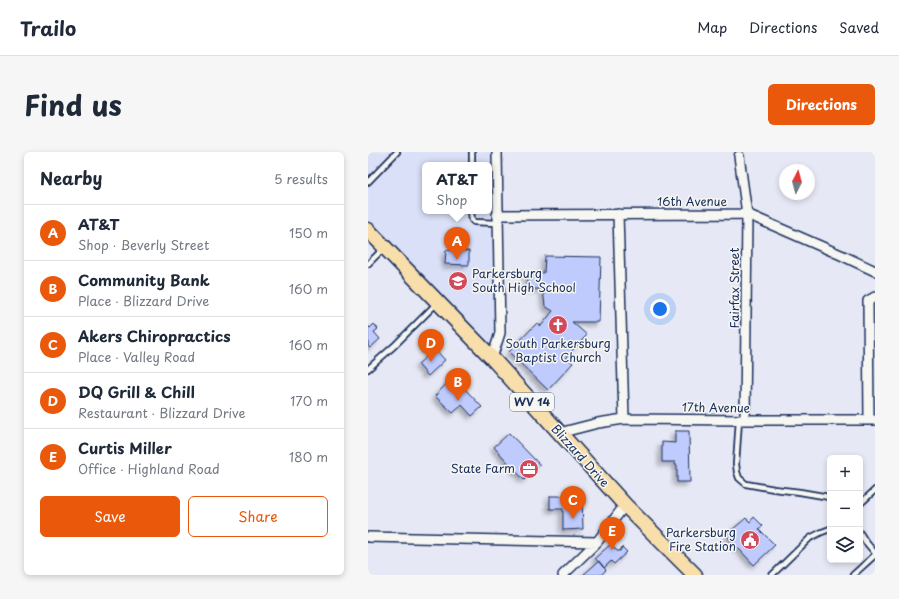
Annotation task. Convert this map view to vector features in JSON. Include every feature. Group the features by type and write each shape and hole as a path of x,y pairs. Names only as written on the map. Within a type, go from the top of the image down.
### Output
{"main road":[{"name":"Blizzard Drive","path":"368,230 492,358 625,505 694,575"}],"street":[{"path":"492,358 500,333 497,152"},
{"name":"Fairfax Street","path":"738,156 747,214 742,420"},
{"path":"618,214 624,419"},
{"name":"16th Avenue","path":"497,219 618,214 747,214 875,271"},
{"path":"872,420 868,301 875,297"},
{"name":"17th Avenue","path":"559,433 598,422 624,419 872,420"},
{"path":"563,575 597,542 625,505"},
{"path":"368,537 597,542"}],"lane":[{"path":"368,182 397,152"},
{"path":"472,214 472,220 474,222 497,219"},
{"path":"368,264 385,247"},
{"path":"368,369 394,346 438,302"},
{"path":"742,420 736,464 739,478 746,484 827,497"},
{"path":"863,501 875,490"},
{"path":"772,575 810,538 827,530"},
{"path":"853,575 875,554 863,538"}],"shaded area":[{"name":"Parkersburg South High School","path":"368,152 496,152 500,333 492,358 368,229"}],"building":[{"path":"446,250 469,251 469,265 445,264"},
{"name":"South Parkersburg Baptist Church","path":"545,256 601,257 599,322 572,322 587,335 566,357 573,363 548,390 509,352 537,323 541,326 553,311 545,306 543,289 527,289 527,272 544,273"},
{"path":"374,324 378,329 374,332 380,339 370,348 368,346 368,326 370,328"},
{"path":"435,349 445,360 428,376 418,364"},
{"path":"453,377 482,407 472,416 462,405 453,413 435,396"},
{"path":"675,431 689,431 690,482 677,482 677,465 675,465 675,462 662,462 662,442 675,443"},
{"path":"509,433 540,465 524,480 494,447"},
{"path":"550,496 582,496 583,529 563,530 563,509 550,509"},
{"name":"Parkersburg Fire Station","path":"754,517 763,526 759,529 775,545 754,565 726,535 746,518 750,522"},
{"path":"611,544 617,551 620,551 622,547 627,552 614,564 611,561 604,568 595,558"},
{"path":"599,561 606,570 601,575 583,575"}],"place":[{"name":"AT&T","path":"457,260"},
{"name":"Parkersburg South High School","path":"458,281"},
{"name":"South Parkersburg Baptist Church","path":"558,325"},
{"name":"DQ Grill & Chill","path":"431,362"},
{"name":"Community Bank","path":"458,401"},
{"name":"State Farm","path":"529,469"},
{"name":"Akers Chiropractics","path":"573,519"},
{"name":"Parkersburg Fire Station","path":"750,540"},
{"name":"Curtis Miller","path":"612,550"}]}
